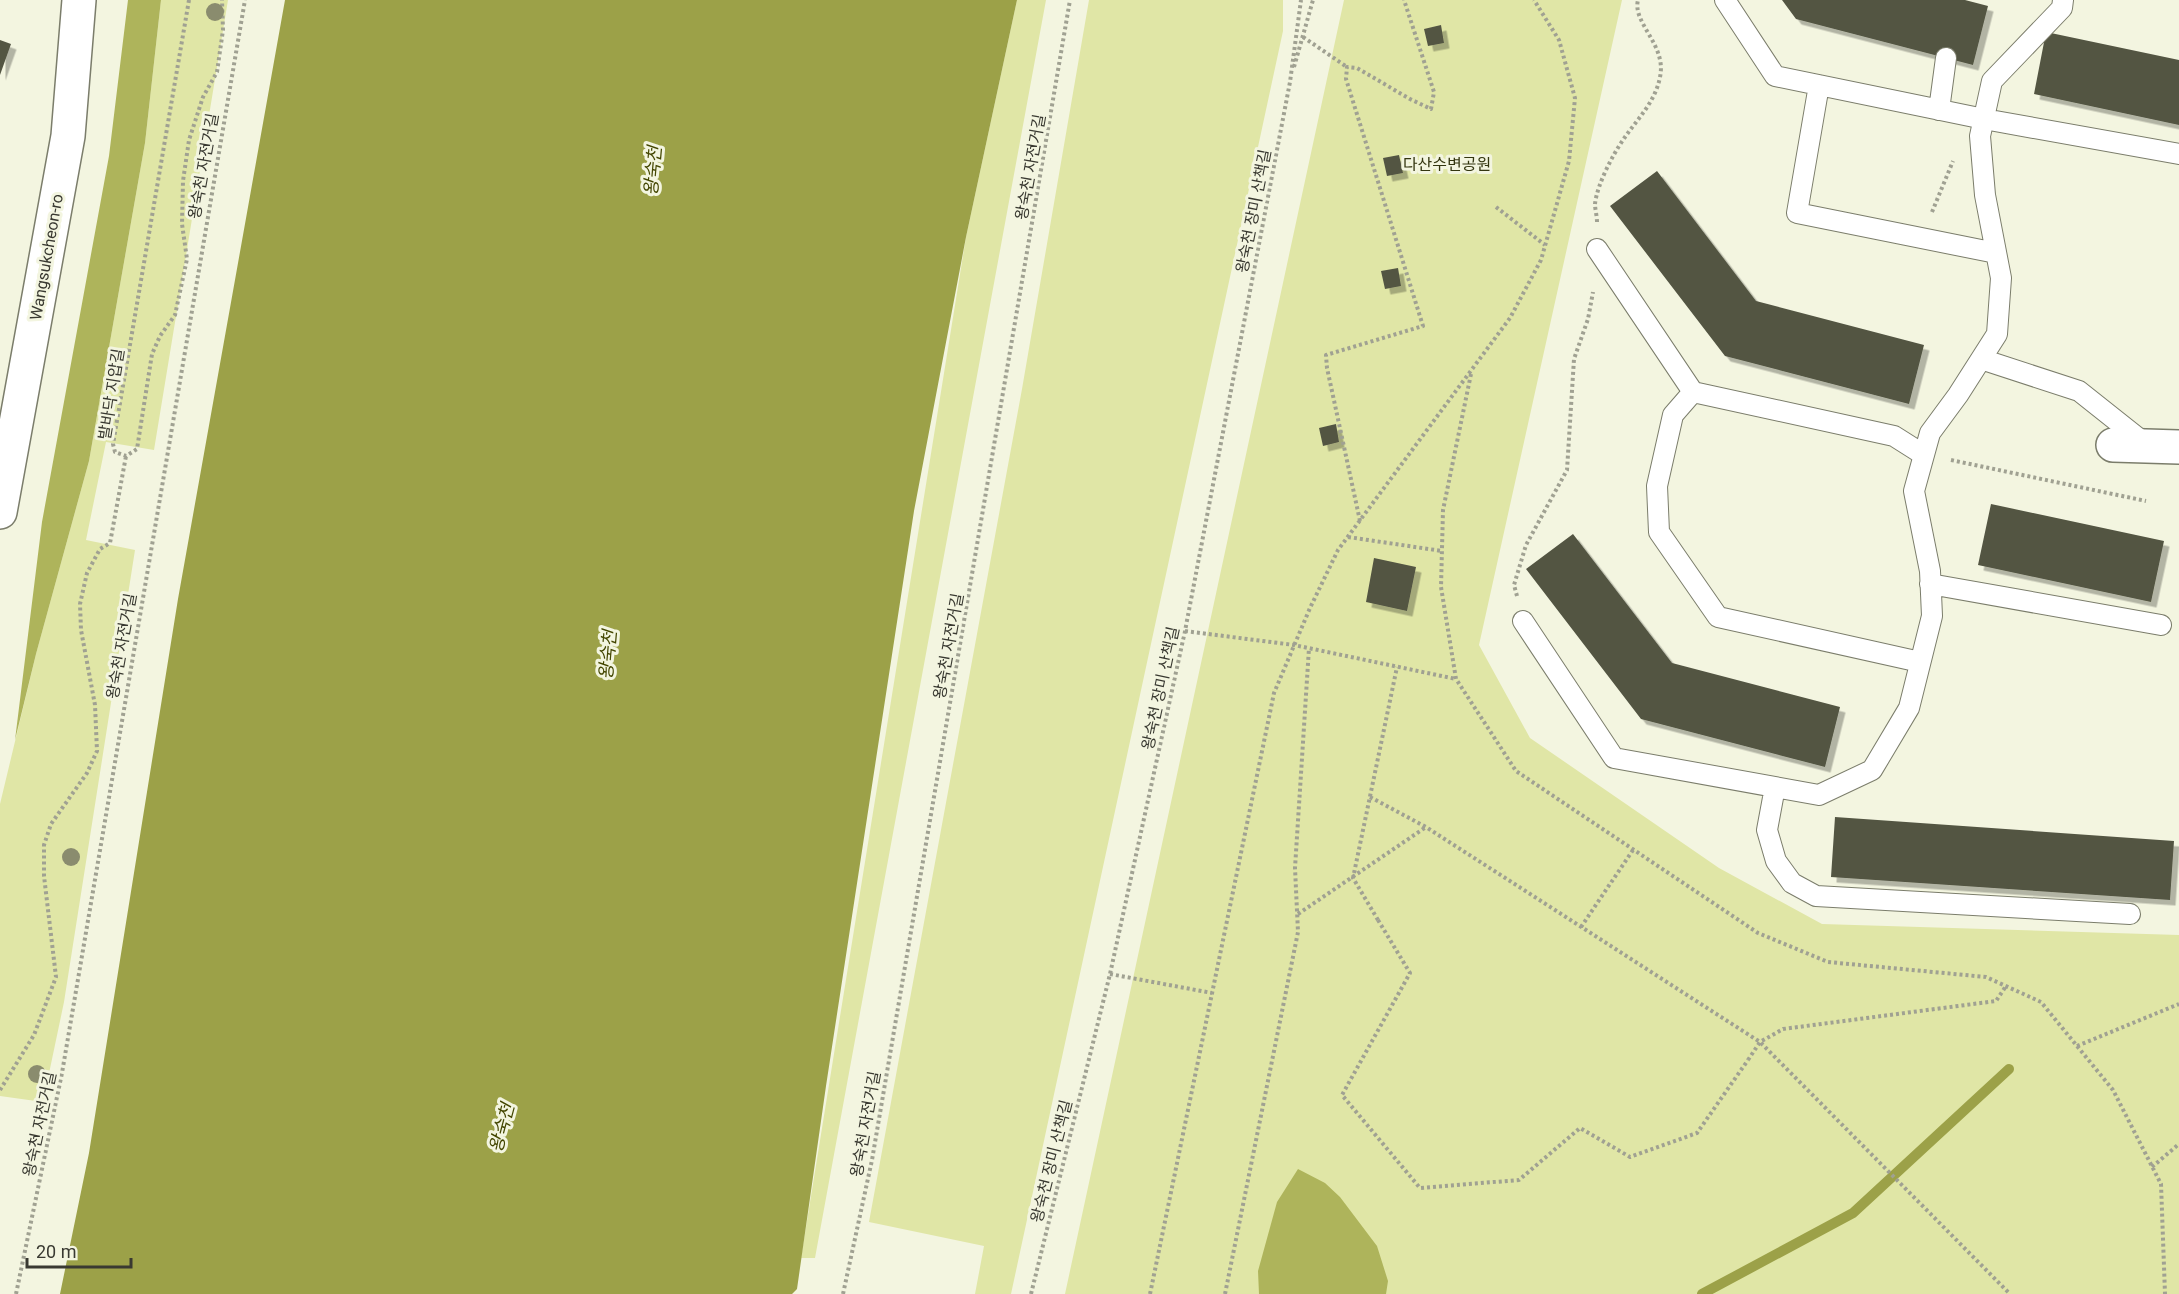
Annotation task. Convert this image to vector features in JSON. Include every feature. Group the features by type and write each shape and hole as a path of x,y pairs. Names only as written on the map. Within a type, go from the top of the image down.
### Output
{"street":[{"name":"Wangsukcheon-ro","path":"0,512 68,136 79,0"},
{"path":"2113,446 2164,447"}],"lane":[{"path":"1725,0 1775,76 1984,119 2179,154"},
{"path":"1523,621 1614,758 1819,795 1872,770 1909,708 1932,616 1930,572 1914,490 1930,433 1997,334 2001,278 1985,195 1980,136 1992,81 2062,8 2063,0"},
{"path":"1939,110 1946,58"},
{"path":"1819,85 1797,213 1996,254"},
{"path":"1597,249 1693,392 1894,436 1924,455"},
{"path":"1981,359 2079,391 2164,447"},
{"path":"1693,392 1673,415 1657,486 1659,532 1718,617 1920,662"},
{"path":"1930,584 2161,625"},
{"path":"1775,787 1767,830 1776,861 1792,882 1816,896 2130,914"}],"path":[{"name":"발바닥 지압길","path":"189,0 113,444 115,452 126,456 137,449 152,354 160,336 175,315 187,259 182,224 183,181 188,151 203,97 217,72 223,30 222,0"},
{"name":"왕숙천 자전거길","path":"16,1294 62,1074 244,0"},
{"name":"왕숙천 자전거길","path":"843,1294 872,1160 1070,0"},
{"path":"1290,82 1301,0"},
{"path":"1290,82 1313,0"},
{"path":"1303,37 1347,67 1356,68 1431,109 1434,92 1404,0"},
{"path":"1150,1294 1274,693 1338,550 1510,318 1541,260 1569,161 1575,98 1559,40 1534,0"},
{"path":"1523,621 1514,585 1526,545 1567,470 1574,359 1588,319 1596,277 1598,229 1595,204 1604,175 1622,141 1652,102 1661,75 1658,48 1640,19 1636,4 1638,0"},
{"path":"1347,67 1346,79 1423,326 1326,355 1360,521"},
{"name":"왕숙천 장미 산책길","path":"1031,1294 1110,974 1185,631 1290,82"},
{"path":"1926,239 1932,212 1953,162 1984,119"},
{"path":"1496,207 1545,245"},
{"path":"1924,455 2146,501"},
{"path":"0,1090 34,1035 56,977 44,876 44,845 51,824 87,773 97,752 94,705 81,630 80,604 87,573 100,549 110,543 126,456"},
{"path":"1348,537 1442,551"},
{"path":"1185,631 1294,645 1456,680"},
{"path":"1225,1294 1298,932 1295,868 1309,648"},
{"path":"1397,667 1353,878 1410,973 1342,1095 1420,1188 1519,1180 1580,1128 1630,1157 1697,1133 1760,1042 1783,1029 1996,1001 2006,986"},
{"path":"1370,797 1426,827 1760,1042 2010,1294"},
{"path":"1297,915 1426,827"},
{"path":"1581,927 1633,850"},
{"path":"1110,974 1212,993"},
{"path":"2077,1046 2179,1004"},
{"path":"2152,1167 2179,1144"}],"green space":[{"path":"161,0 228,0 154,450 106,442 86,540 135,550 64,1002 43,1102 0,1096 0,804 36,654 89,461 145,143"},
{"path":"1017,0 1046,0 815,1258 801,1258 966,237"},
{"path":"1089,0 1283,0 1283,31 1011,1294 975,1294 984,1246 869,1222 1022,389"},
{"name":"다산수변공원","path":"1344,0 1622,0 1479,645 1530,738 1719,868 1822,924 2179,935 2179,1294 1065,1294"}],"shaded area":[{"path":"128,0 161,0 145,143 89,461 15,740 42,522 109,156"},
{"path":"1298,1169 1325,1183 1340,1197 1377,1246 1388,1281 1386,1294 1259,1294 1258,1271 1277,1202"}],"water":[{"name":"왕숙천","path":"285,0 1017,0 966,237 914,511 797,1289 792,1294 60,1294 89,1153 178,599"}],"building":[{"path":"1782,0 1965,0 1988,6 1973,65 1796,19"},
{"path":"1441,25 1444,43 1428,46 1424,29"},
{"path":"2046,32 2179,60 2179,125 2034,94"},
{"path":"0,40 11,44 0,75"},
{"path":"1399,155 1403,173 1387,176 1383,158"},
{"path":"1657,171 1756,301 1924,345 1909,404 1725,356 1610,206"},
{"path":"1398,268 1401,286 1385,289 1381,271"},
{"path":"1336,424 1339,442 1323,446 1319,428"},
{"path":"1991,504 2164,541 2151,602 1978,565"},
{"path":"1573,534 1672,663 1840,707 1825,767 1641,719 1526,569"},
{"path":"1374,558 1416,567 1407,611 1366,602"},
{"path":"1835,817 2174,841 2170,900 1831,877"}],"waterway":[{"path":"1702,1294 1853,1213 2009,1069"}]}
